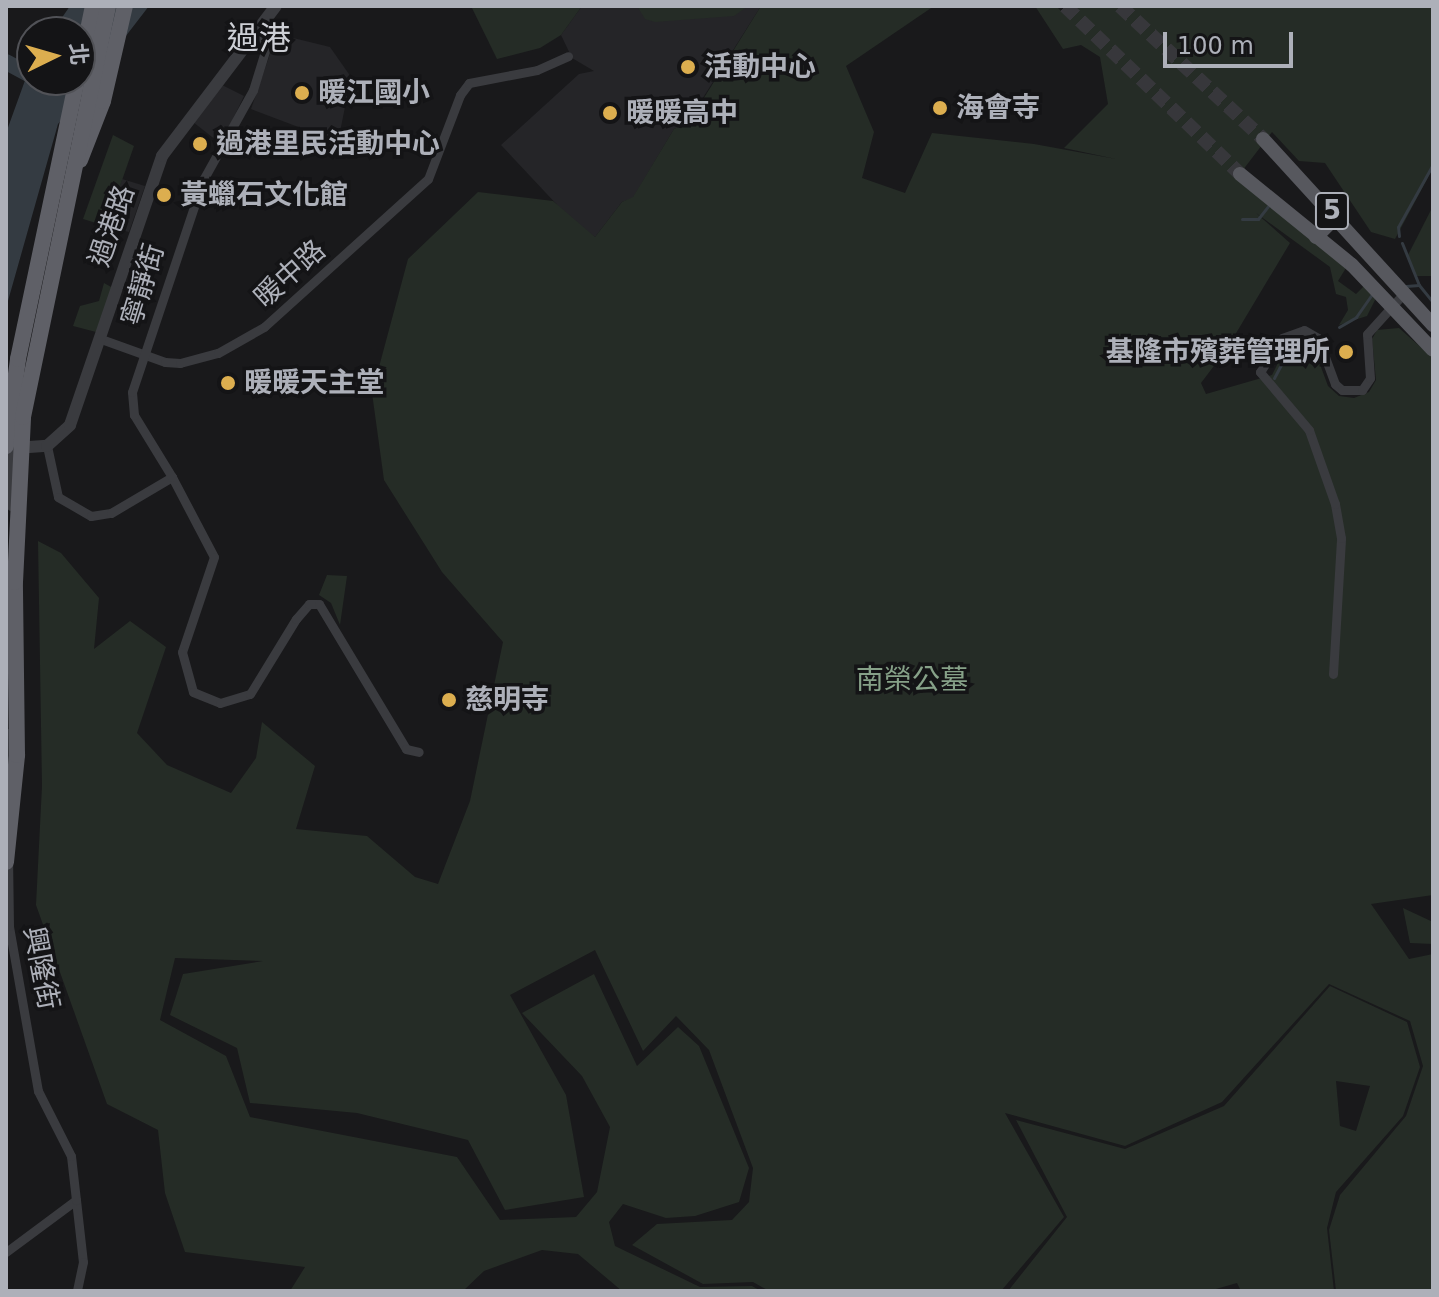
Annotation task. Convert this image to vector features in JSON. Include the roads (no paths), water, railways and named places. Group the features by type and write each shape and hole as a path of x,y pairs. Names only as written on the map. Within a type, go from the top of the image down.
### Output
{"highway":[{"path":"6,862 17,755 15,582 23,417 108,6"},
{"path":"73,176 103,101 125,6"},
{"path":"8,447 18,359 74,96"}],"main road":[{"name":"5","path":"1263,139 1337,216 1433,325"},
{"name":"5","path":"1240,174 1330,248 1391,304 1433,350"},
{"name":"5","path":"1316,237 1337,216"},
{"path":"1330,248 1348,229"}],"street":[{"name":"過港路","path":"47,446 76,414 162,156 276,6"},
{"name":"寧靜街","path":"172,477 141,429 132,392 203,180 241,119 266,48 259,27"},
{"name":"暖中路","path":"101,339 165,362 197,360 218,353 284,312 428,179 460,95 469,83 537,70 568,56"},
{"path":"1333,674 1341,538 1335,504 1309,430 1260,372 1282,338 1304,330 1318,338 1335,384 1342,390 1362,390 1370,378 1367,334 1405,292"},
{"path":"8,447 47,446 58,497 91,516 111,513 172,477 214,557 182,652 193,692 220,703 250,694 296,619 309,604 319,604 406,749 419,752"},
{"name":"興隆街","path":"8,447 9,926 38,1091 71,1156 83,1262 77,1291"},
{"path":"6,1252 76,1200"}],"waterway":[{"path":"6,62 16,67"},
{"path":"1399,236 1398,227 1433,164"},
{"path":"1242,219 1258,219 1269,205"},
{"path":"1402,243 1419,285"},
{"path":"1406,286 1419,285 1433,302"},
{"path":"1339,327 1356,317 1373,293"},
{"path":"1274,378 1294,340 1312,341"}],"tunnel":[{"path":"1065,6 1240,174"},
{"path":"1120,6 1263,139"}],"place":[{"name":"活動中心","path":"688,67"},
{"name":"暖江國小","path":"302,93"},
{"name":"海會寺","path":"940,108"},
{"name":"暖暖高中","path":"610,113"},
{"name":"過港里民活動中心","path":"200,144"},
{"name":"黃蠟石文化館","path":"164,195"},
{"name":"基隆市殯葬管理所","path":"1346,352"},
{"name":"暖暖天主堂","path":"228,383"},
{"name":"慈明寺","path":"449,700"}],"district":[{"name":"過港","path":"259,38"}],"park label":[{"name":"南榮公墓","path":"912,680"}]}
